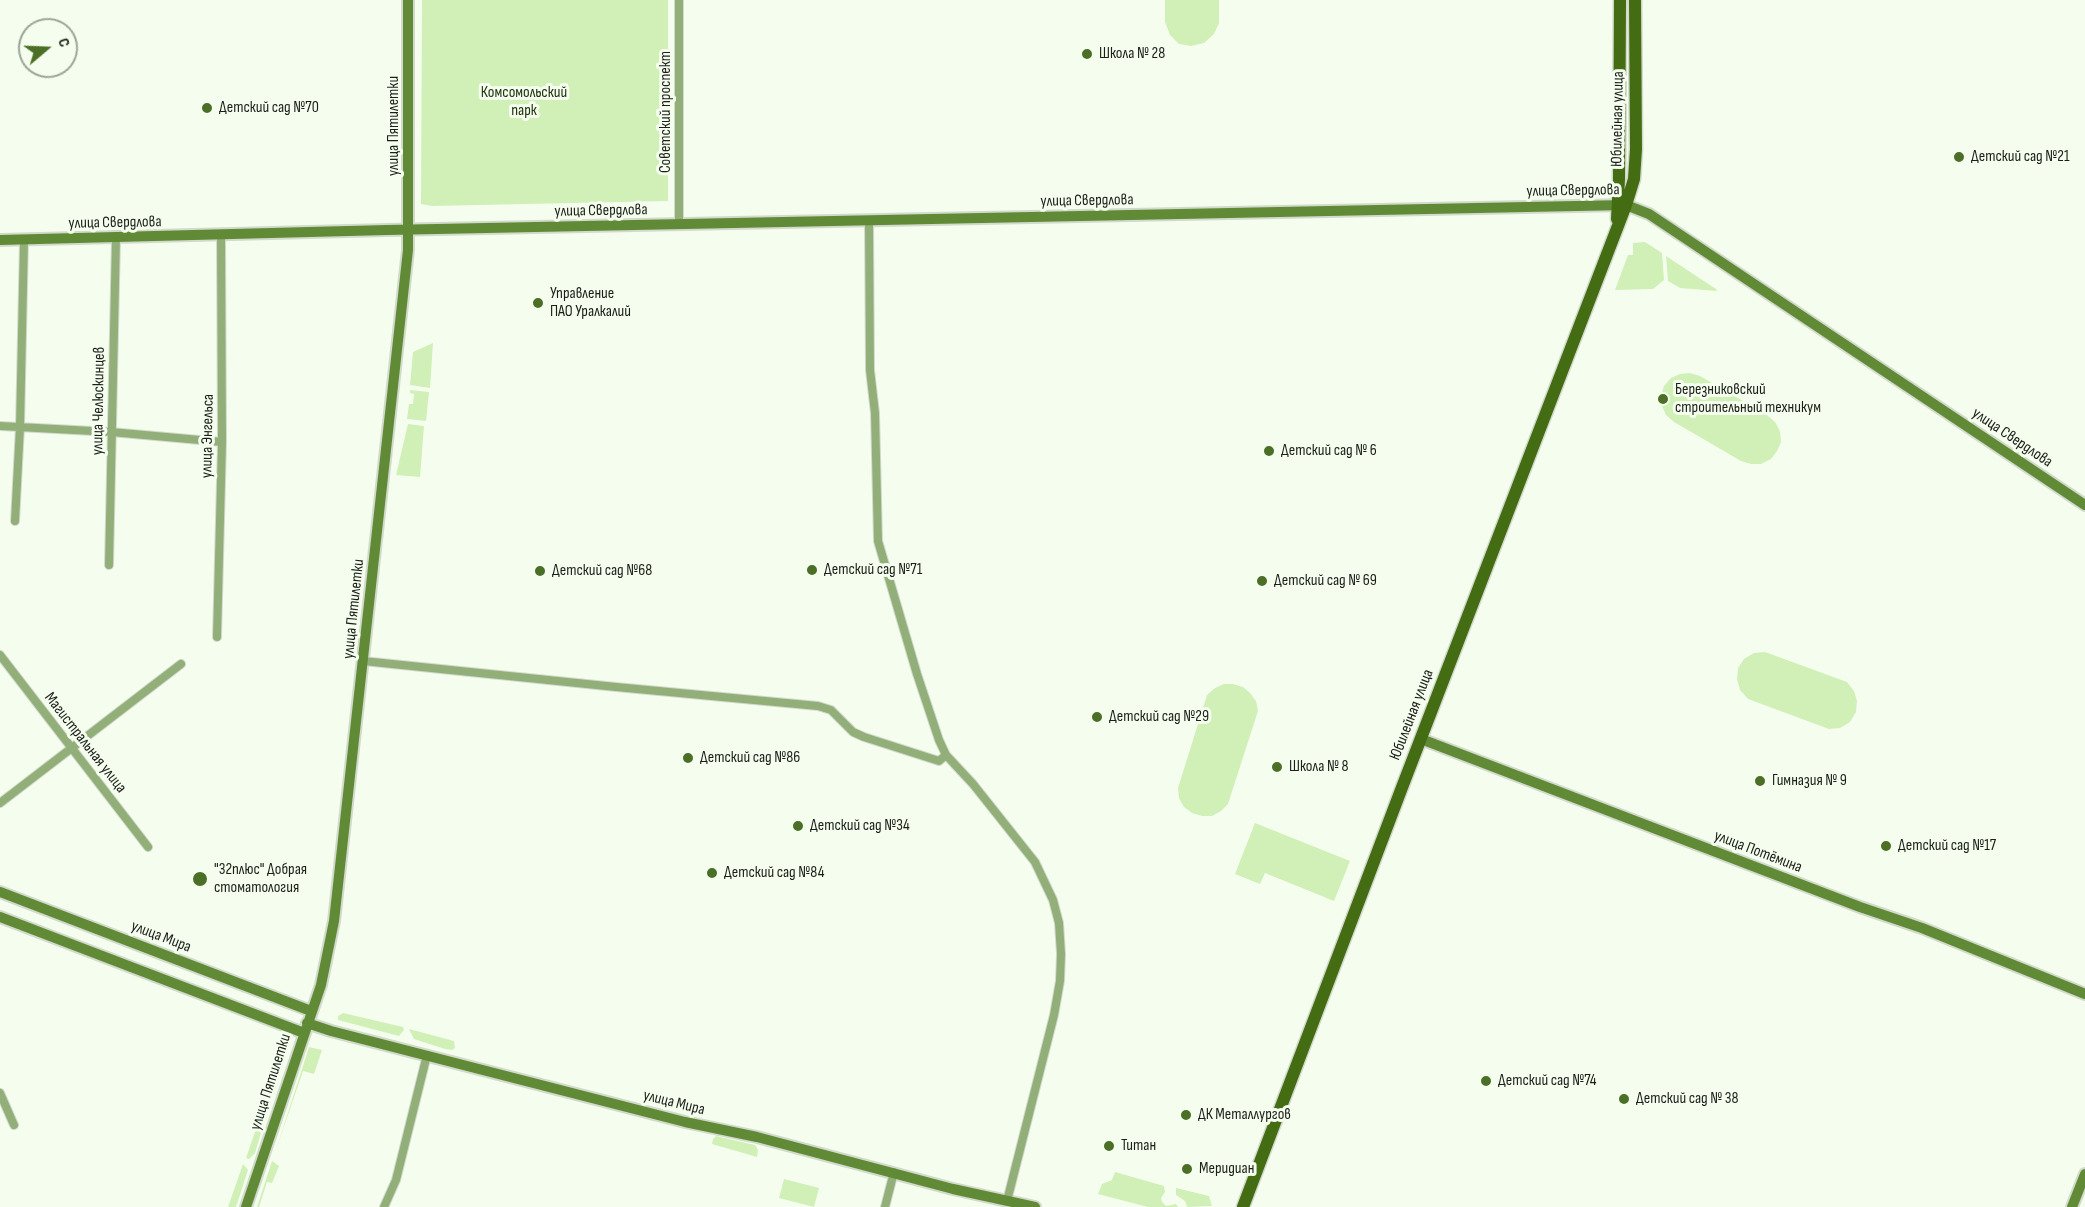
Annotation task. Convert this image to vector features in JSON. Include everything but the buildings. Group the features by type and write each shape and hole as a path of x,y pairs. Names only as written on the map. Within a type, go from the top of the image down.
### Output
{"main road":[{"name":"улица Пятилетки","path":"246,1207 324,972 334,921 409,230 408,0"},
{"name":"Юбилейная улица","path":"1620,0 1622,205"},
{"name":"Юбилейная улица","path":"1243,1207 1420,739 1615,236 1622,205 1634,179 1636,149 1635,0"},
{"name":"улица Свердлова","path":"0,240 1622,205 1649,214 2085,505"},
{"name":"улица Потёмина","path":"1420,739 1860,907 1922,928 2085,994"},
{"name":"улица Мира","path":"0,892 311,1011"},
{"name":"улица Мира","path":"0,916 305,1028 427,1055 685,1122 757,1137 1035,1207"},
{"path":"2072,1207 2085,1174"}],"street":[{"name":"Советский проспект","path":"679,0 680,225"},
{"path":"869,220 870,376 874,413 878,541 917,674 946,755 974,784 1035,862 1053,900 1059,923 1060,981 1054,1015 1006,1201"},
{"name":"улица Энгельса","path":"217,637 222,442 221,235"},
{"name":"улица Челюскинцев","path":"109,565 116,238"},
{"path":"15,521 20,427 24,240"},
{"path":"0,426 111,432 222,442"},
{"name":"Магистральная улица","path":"1,657 148,847"},
{"path":"363,661 818,706 831,710 853,732 864,737 939,761 946,755"},
{"path":"0,803 181,664"},
{"path":"384,1207 396,1180 427,1055"},
{"path":"0,1093 14,1125"},
{"path":"885,1207 894,1172"}],"green space":[{"name":"Комсомольский парк","path":"422,0 668,0 668,201 432,206 421,204"},
{"path":"1165,0 1219,0 1219,23 1214,34 1204,43 1191,46 1179,44 1170,35 1165,22"},
{"path":"1645,242 1662,253 1664,280 1653,289 1615,290 1628,255 1633,255 1633,243"},
{"path":"1666,256 1717,291 1680,288 1668,281"},
{"path":"433,343 430,388 410,385 413,352"},
{"path":"1690,373 1700,376 1775,422 1780,431 1781,442 1771,459 1761,464 1741,461 1666,415 1661,396 1664,386 1671,378"},
{"path":"410,390 429,392 426,421 407,419 409,404 413,404 414,394 410,393"},
{"path":"408,424 424,426 420,477 396,475"},
{"path":"1765,652 1847,682 1854,691 1857,701 1856,712 1850,722 1840,728 1829,729 1748,699 1740,690 1737,679 1738,668 1744,659 1754,653"},
{"path":"1224,684 1243,687 1256,701 1258,711 1228,804 1212,816 1202,816 1184,807 1179,798 1178,788 1207,695"},
{"path":"1255,823 1350,861 1334,901 1265,873 1260,884 1235,874"},
{"path":"343,1013 403,1027 404,1030 399,1036 338,1020 338,1016"},
{"path":"409,1029 454,1041 455,1048 445,1049 414,1039"},
{"path":"309,1047 322,1050 314,1074 303,1071 276,1150"},
{"path":"266,1100 270,1103 255,1153 249,1159 246,1158"},
{"path":"716,1136 755,1145 758,1150 757,1157 712,1144"},
{"path":"272,1161 279,1166 272,1183 267,1182 259,1207 257,1207"},
{"path":"243,1164 248,1170 236,1207 228,1207"},
{"path":"1115,1172 1164,1186 1162,1202 1166,1206 1176,1204 1178,1207 1148,1207 1098,1194 1102,1184 1112,1180"},
{"path":"784,1179 819,1188 814,1207 779,1198"},
{"path":"1176,1188 1209,1196 1212,1206 1187,1207 1185,1201 1176,1195"}],"place":[{"name":"Школа № 28","path":"1087,54"},
{"name":"Детский сад №70","path":"207,108"},
{"name":"Детский сад №21","path":"1959,157"},
{"name":"Управление ПАО Уралкалий","path":"538,303"},
{"name":"Березниковский строительный техникум","path":"1663,399"},
{"name":"Детский сад № 6","path":"1269,451"},
{"name":"Детский сад №71","path":"812,570"},
{"name":"Детский сад №68","path":"540,571"},
{"name":"Детский сад № 69","path":"1262,581"},
{"name":"Детский сад №29","path":"1097,717"},
{"name":"Детский сад №86","path":"688,758"},
{"name":"Школа № 8","path":"1277,767"},
{"name":"Гимназия № 9","path":"1760,781"},
{"name":"Детский сад №34","path":"798,826"},
{"name":"Детский сад №17","path":"1886,846"},
{"name":"Детский сад №84","path":"712,873"},
{"name":"\"32плюс\" Добрая стоматология","path":"200,879"},
{"name":"Детский сад №74","path":"1486,1081"},
{"name":"Детский сад № 38","path":"1624,1099"},
{"name":"ДК Металлургов","path":"1186,1115"},
{"name":"Титан","path":"1109,1146"},
{"name":"Меридиан","path":"1187,1169"}]}
